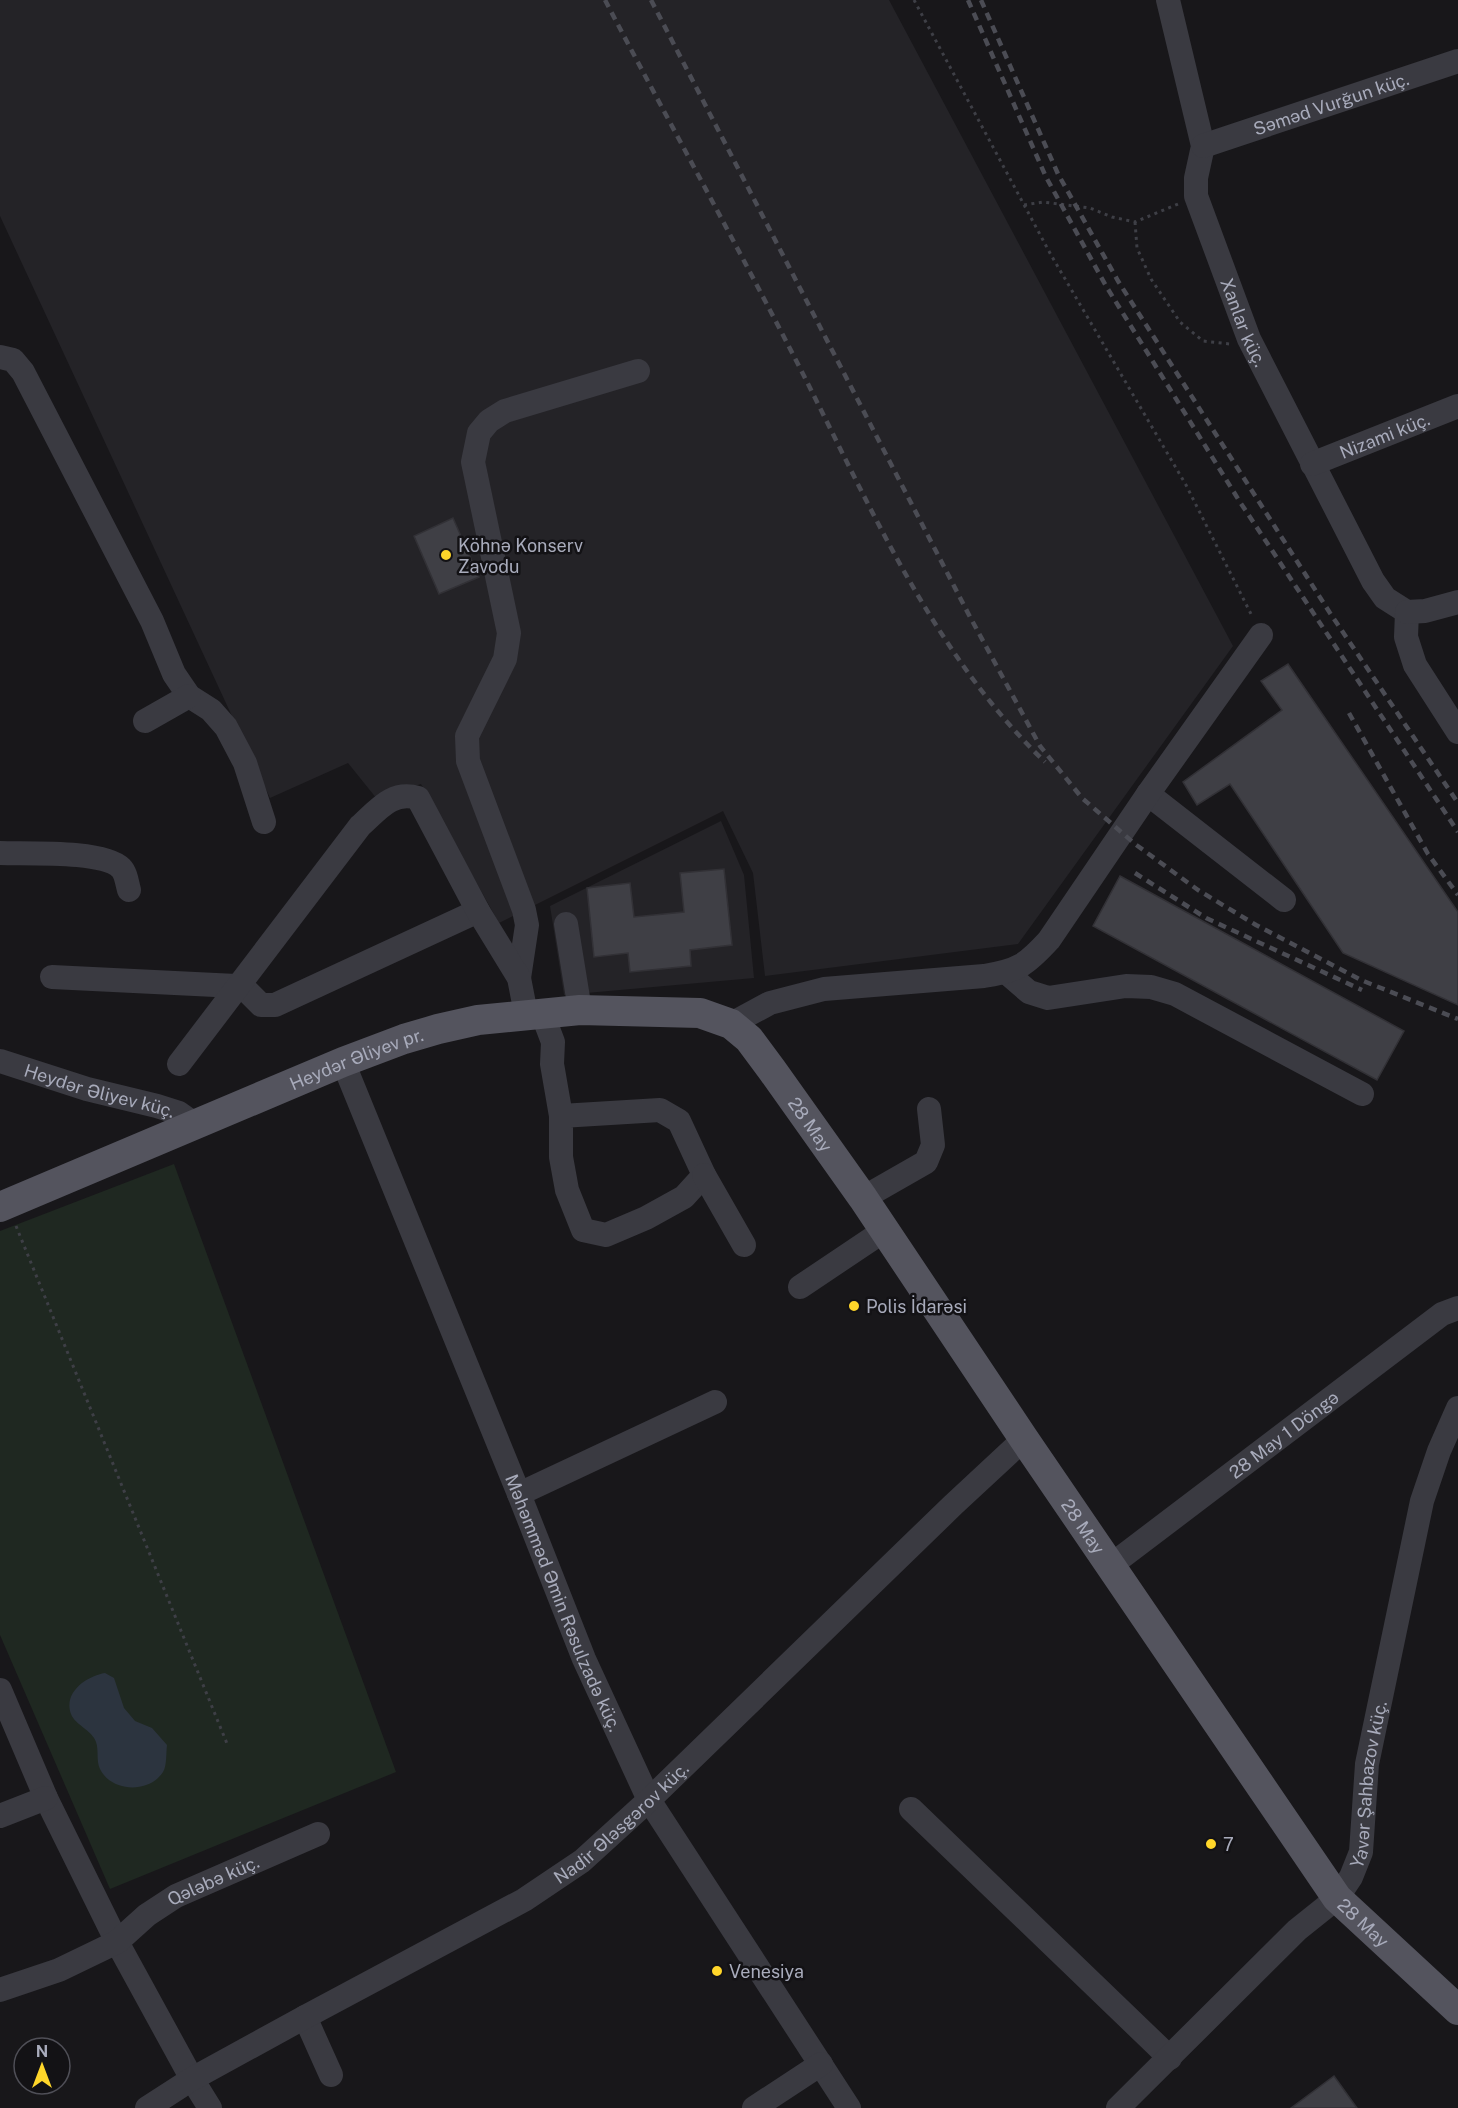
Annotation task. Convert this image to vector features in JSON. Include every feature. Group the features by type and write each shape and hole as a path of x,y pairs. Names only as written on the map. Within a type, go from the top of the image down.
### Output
{"main road":[{"name":"Heydər Əliyev pr.","path":"8,1216 196,1125 343,1062 438,1029 478,1020 580,1010 700,1013 731,1024"},
{"name":"28 May","path":"731,1024 749,1039 863,1198 1024,1439 1337,1898 1458,2010"}],"street":[{"name":"Xanlar küç.","path":"1168,0 1203,146 1196,178 1196,196 1249,339 1372,581 1384,598 1407,612"},
{"name":"Səməd Vurğun küç.","path":"1203,146 1458,61"},
{"path":"0,357 13,360 23,372 152,621 174,674 189,696 211,710 226,727 245,763 264,822"},
{"path":"519,978 527,925 525,910 468,761 467,736 506,659 509,633 473,462 479,433 489,421 506,411 638,371"},
{"name":"Nizami küç.","path":"1312,464 1458,406"},
{"path":"1458,602 1425,611 1407,612 1406,637 1415,665 1458,732"},
{"path":"731,1024 770,1003 824,989 1007,973 1029,962 1049,940 1148,794 1261,635"},
{"path":"145,721 189,696"},
{"path":"1148,794 1284,900"},
{"path":"179,1064 360,826 391,800 407,795 418,798 478,911 519,978 534,1014 554,1042 552,1064 561,1116 561,1157 567,1190 583,1230 606,1235 646,1218 684,1197 704,1175"},
{"path":"0,853 90,856 111,861 123,870 129,890"},
{"path":"240,984 261,1005 275,1005 478,911"},
{"path":"566,924 580,1010"},
{"path":"1007,973 1029,993 1048,998 1126,986 1151,987 1176,994 1362,1094"},
{"path":"52,977 236,986 240,984"},
{"name":"Heydər Əliyev küç.","path":"0,1061 87,1089 179,1113 196,1125"},
{"name":"Məhəmməd Əmin Rəsulzadə küç.","path":"343,1062 584,1659 649,1800 849,2108"},
{"path":"863,1198 926,1162 933,1145 929,1109"},
{"path":"561,1116 660,1110 679,1121 704,1175 744,1245"},
{"path":"800,1287 885,1230"},
{"name":"28 May 1 Döngə","path":"1110,1566 1442,1314 1458,1308"},
{"path":"519,1494 716,1402"},
{"name":"Yavər Şahbazov küç.","path":"1118,2108 1298,1930 1337,1898 1351,1877 1361,1852 1367,1764 1422,1501 1448,1454 1458,1408"},
{"name":"Nadir Ələsgərov küç.","path":"147,2108 192,2079 524,1900 582,1861 649,1800 1024,1439"},
{"path":"0,1690 46,1798 117,1942 210,2108"},
{"path":"0,1816 46,1798"},
{"path":"911,1809 1170,2058"},
{"name":"Qələbə küç.","path":"0,1990 60,1970 117,1942 147,1915 176,1896 318,1834"},
{"path":"305,2017 331,2075"},
{"path":"754,2108 821,2064"}],"path":[{"path":"914,0 1051,255 1186,485 1261,635"},
{"path":"1024,206 1043,202 1090,208 1112,218 1135,222 1196,196"},
{"path":"1135,222 1137,248 1151,279 1180,322 1203,341 1230,344 1249,339"},
{"path":"8,1216 228,1746"}],"shaded area":[{"path":"0,0 889,0 1233,646 1018,944 765,976 753,873 723,811 499,923 421,784 377,799 348,763 270,798 0,216"},
{"path":"721,821 744,875 754,978 564,995 550,906"},
{"path":"174,1164 396,1772 110,1889 0,1635 0,1231"}],"water":[{"path":"105,1673 114,1678 124,1708 135,1721 152,1728 167,1745 163,1772 149,1784 140,1787 121,1786 105,1777 99,1766 94,1738 71,1714 69,1706 73,1692 84,1681"}],"building":[{"path":"453,518 479,577 439,594 414,536"},
{"path":"1288,664 1458,912 1458,1005 1343,953 1230,784 1197,805 1183,782 1282,710 1261,681"},
{"path":"724,869 732,945 690,950 691,966 630,972 628,953 594,957 587,888 630,883 634,917 684,912 680,873"},
{"path":"1120,876 1404,1031 1377,1080 1093,926"},
{"path":"1334,2076 1357,2108 1291,2108"}],"railway":[{"path":"605,0 778,325 908,578 970,675 1006,720 1045,762"},
{"path":"651,0 969,615 1040,746 1082,798 1135,844 1198,890 1256,925 1361,980 1458,1019"},
{"path":"968,0 1046,177 1106,286 1240,502 1458,832"},
{"path":"981,0 1058,174 1118,281 1330,613 1458,803"},
{"path":"1349,713 1428,854 1458,895"},
{"path":"1135,873 1206,918 1362,990"}],"place":[{"name":"Köhnə Konserv Zavodu","path":"446,555"},
{"name":"Polis İdarəsi","path":"854,1306"},
{"name":"7","path":"1211,1844"},
{"name":"Venesiya","path":"717,1971"}]}
